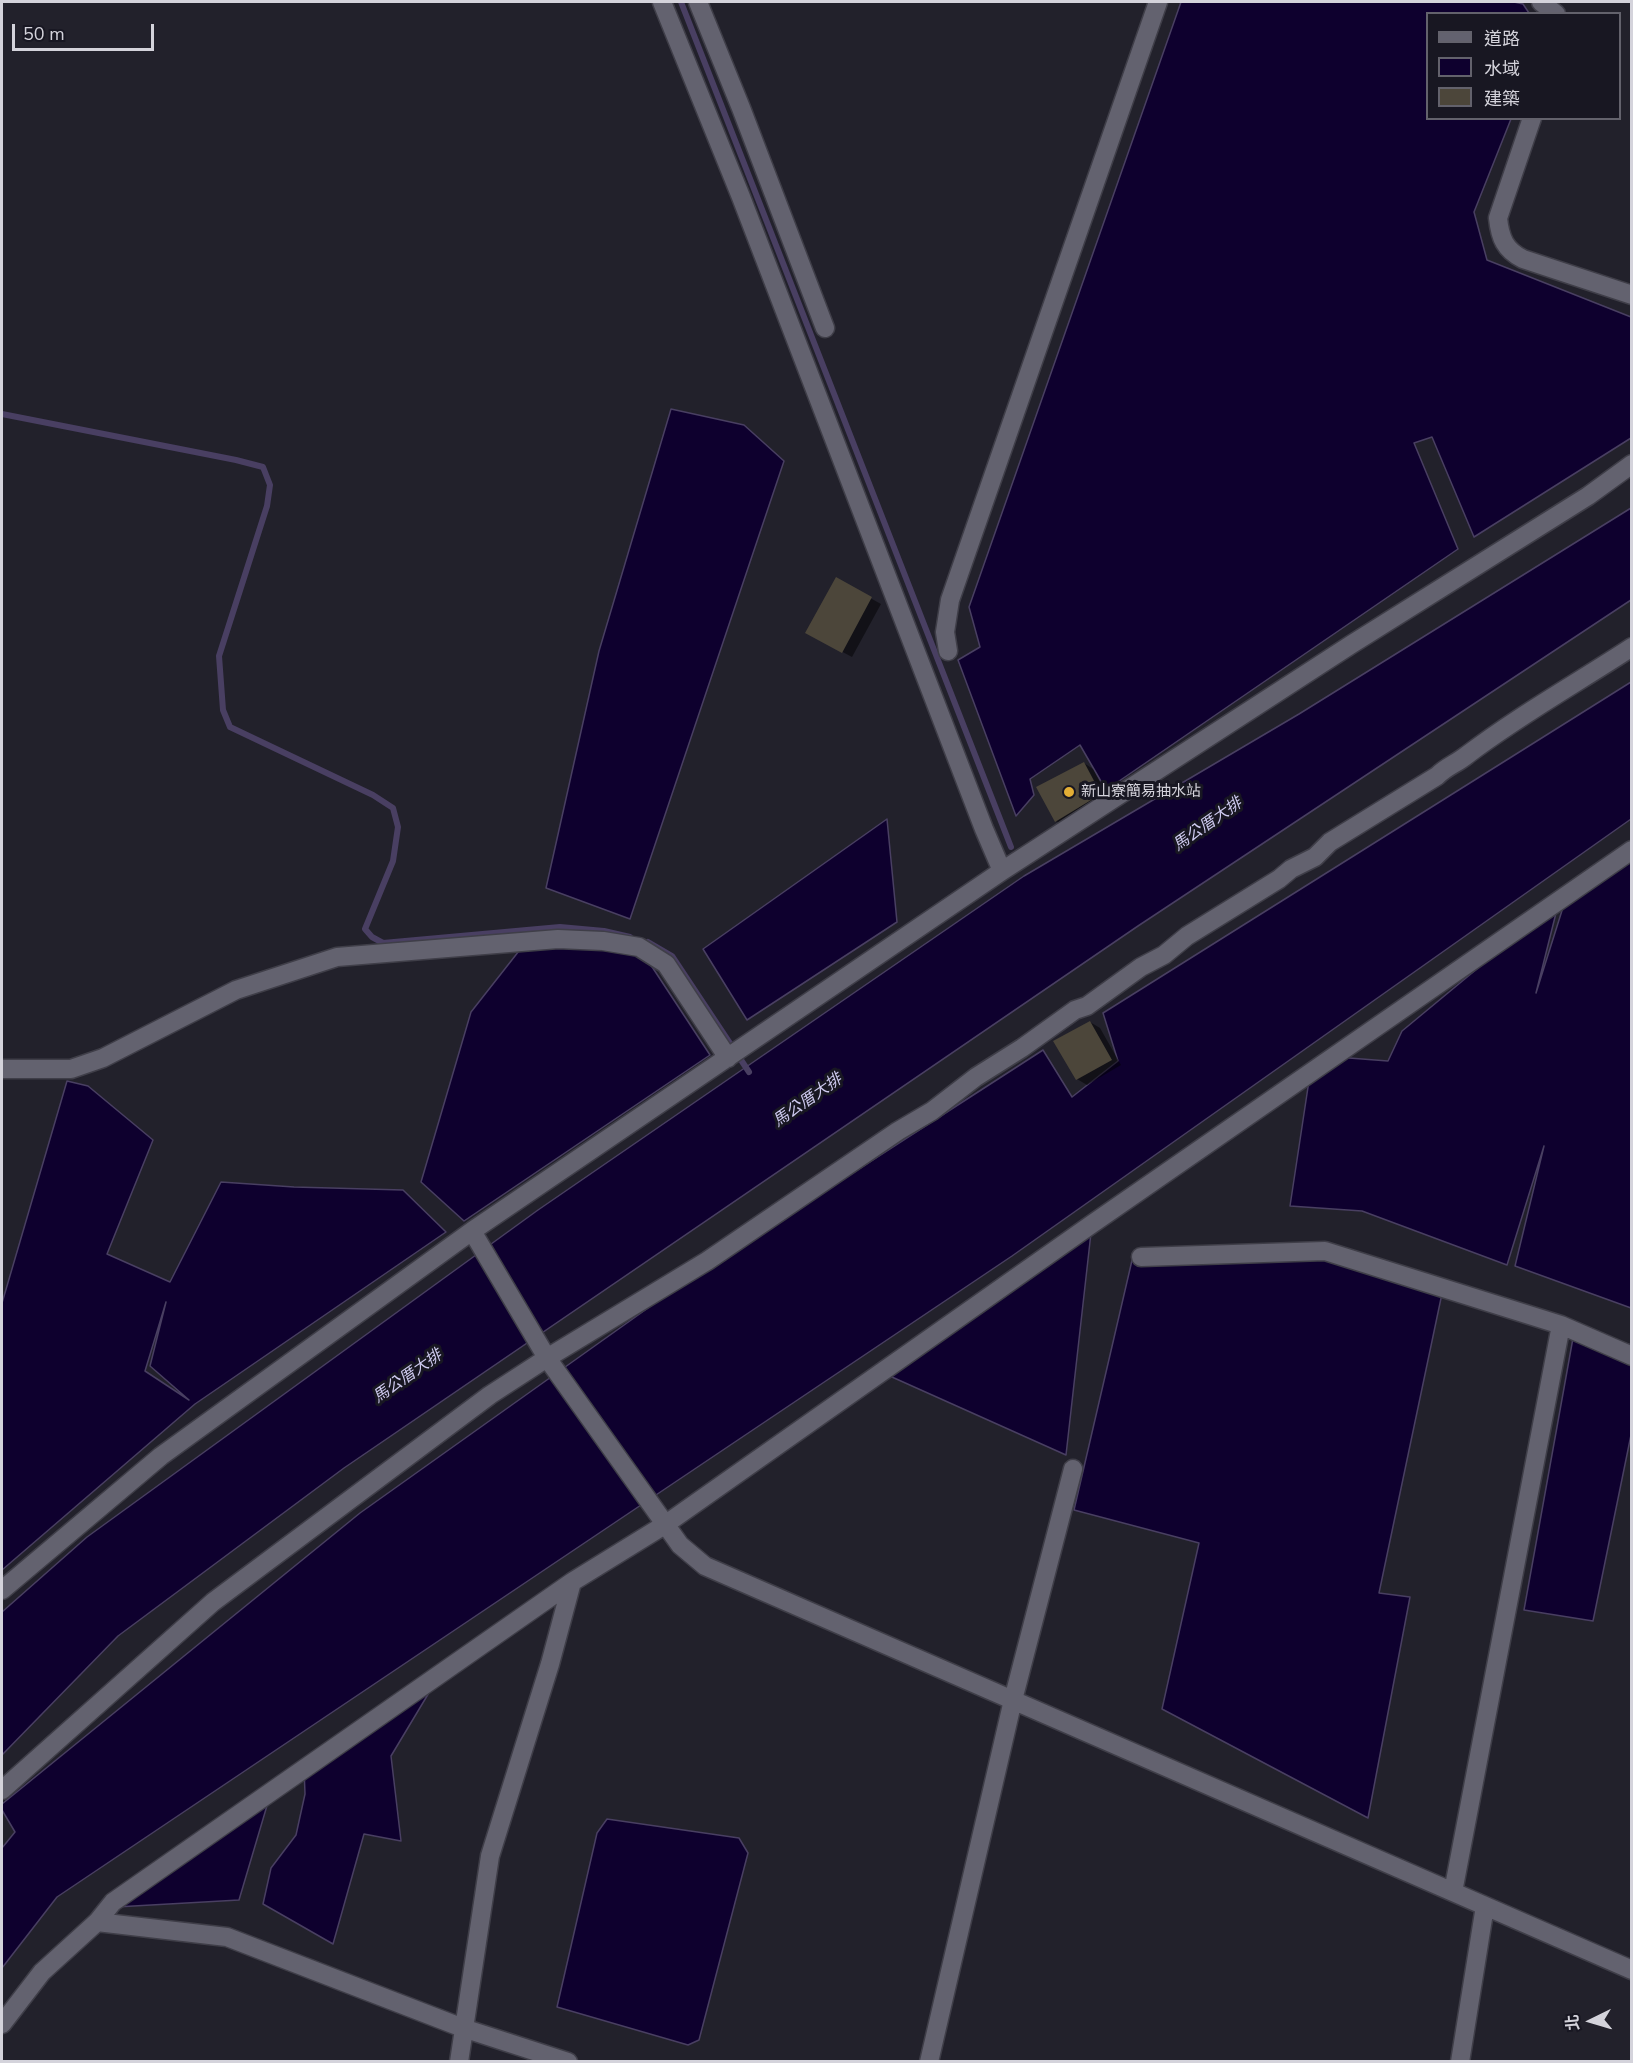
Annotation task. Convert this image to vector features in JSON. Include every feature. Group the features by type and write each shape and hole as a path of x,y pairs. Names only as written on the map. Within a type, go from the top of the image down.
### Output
{"street":[{"path":"662,2 745,208 1002,872"},
{"path":"698,2 825,328"},
{"path":"948,651 945,632 950,600 1158,2"},
{"path":"1541,2 1554,12"},
{"path":"1531,120 1498,218 1504,244 1511,254 1523,260 1632,295"},
{"path":"2,1590 161,1456 472,1231 1002,872 1352,644 1588,496 1632,464"},
{"path":"2,1790 213,1602 490,1395 706,1261 898,1131 932,1111 976,1077 1075,1010 1087,1006 1132,973 1164,955 1187,936 1279,879 1291,869 1315,857 1330,842 1437,776 1447,766 1461,760 1487,740 1632,647"},
{"path":"2,2024 42,1972 98,1922 113,1902 572,1581 666,1524 1092,1224 1632,850"},
{"path":"2,1069 72,1069 103,1058 236,990 337,957 558,939 603,941 639,947 666,964 733,1054"},
{"path":"472,1231 547,1358 680,1545 705,1566 1632,1970"},
{"path":"1141,1257 1325,1251 1561,1325 1632,1356"},
{"path":"1453,1892 1561,1325"},
{"path":"929,2061 1013,1700 1073,1469"},
{"path":"459,2061 490,1856 550,1664 572,1581"},
{"path":"1460,2061 1485,1906"},
{"path":"98,1922 227,1937 463,2028 568,2061"}],"water":[{"path":"1181,2 1514,2 1523,4 1528,12 1426,12 1426,120 1511,120 1474,212 1487,260 1631,317 1631,438 1474,537 1432,437 1414,443 1458,549 1106,790 1080,745 1030,779 1034,795 1016,816 958,660 980,647 969,607"},
{"path":"671,409 744,425 784,461 630,919 546,888 599,651"},
{"name":"馬公厝大排","path":"1631,508 1631,600 1138,926 344,1468 118,1636 2,1755 2,1612 87,1537 538,1210 1024,876 1299,714"},
{"path":"1631,682 1631,819 1012,1256 57,1897 2,1968 2,1848 15,1832 2,1810 2,1804 360,1513 693,1276 1043,1050 1072,1097 1118,1061 1103,1013"},
{"path":"887,819 897,922 747,1020 703,949"},
{"path":"1631,856 1631,1308 1515,1266 1544,1146 1507,1265 1362,1211 1290,1206 1310,1074 1336,1057 1388,1061 1402,1031 1559,901 1536,993 1565,901"},
{"path":"526,942 639,947 710,1055 464,1221 421,1182 471,1012"},
{"path":"67,1081 88,1086 153,1140 107,1254 170,1282 221,1182 403,1190 446,1232 195,1404 2,1570 2,1303","holes":["166,1302 150,1366 189,1400 145,1371"]},
{"path":"1092,1224 1066,1455 883,1373"},
{"path":"1327,1246 1444,1284 1379,1593 1410,1597 1368,1818 1162,1709 1199,1543 1074,1510 1133,1256"},
{"path":"1575,1327 1631,1345 1631,1435 1593,1621 1524,1610"},
{"path":"442,1671 391,1756 401,1841 364,1834 333,1944 263,1904 271,1868 296,1835 305,1794 304,1768"},
{"path":"274,1782 239,1900 116,1907"},
{"path":"607,1819 739,1838 748,1853 699,2040 688,2045 557,2007 597,1833"}],"building":[{"path":"836,577 872,597 842,653 805,633"},
{"name":"新山寮簡易抽水站","path":"1084,762 1101,794 1055,822 1036,787"},
{"path":"1090,1021 1112,1060 1076,1080 1053,1041"}],"waterway":[{"path":"681,2 1011,847"},
{"path":"2,414 263,467 270,485 267,506 219,656 223,710 230,727 373,795 393,808 398,827 393,861 365,929 372,937 383,943 560,927 604,931 630,937"},
{"path":"648,942 672,956 749,1072"}],"place":[{"name":"新山寮簡易抽水站","path":"1069,792"}]}
